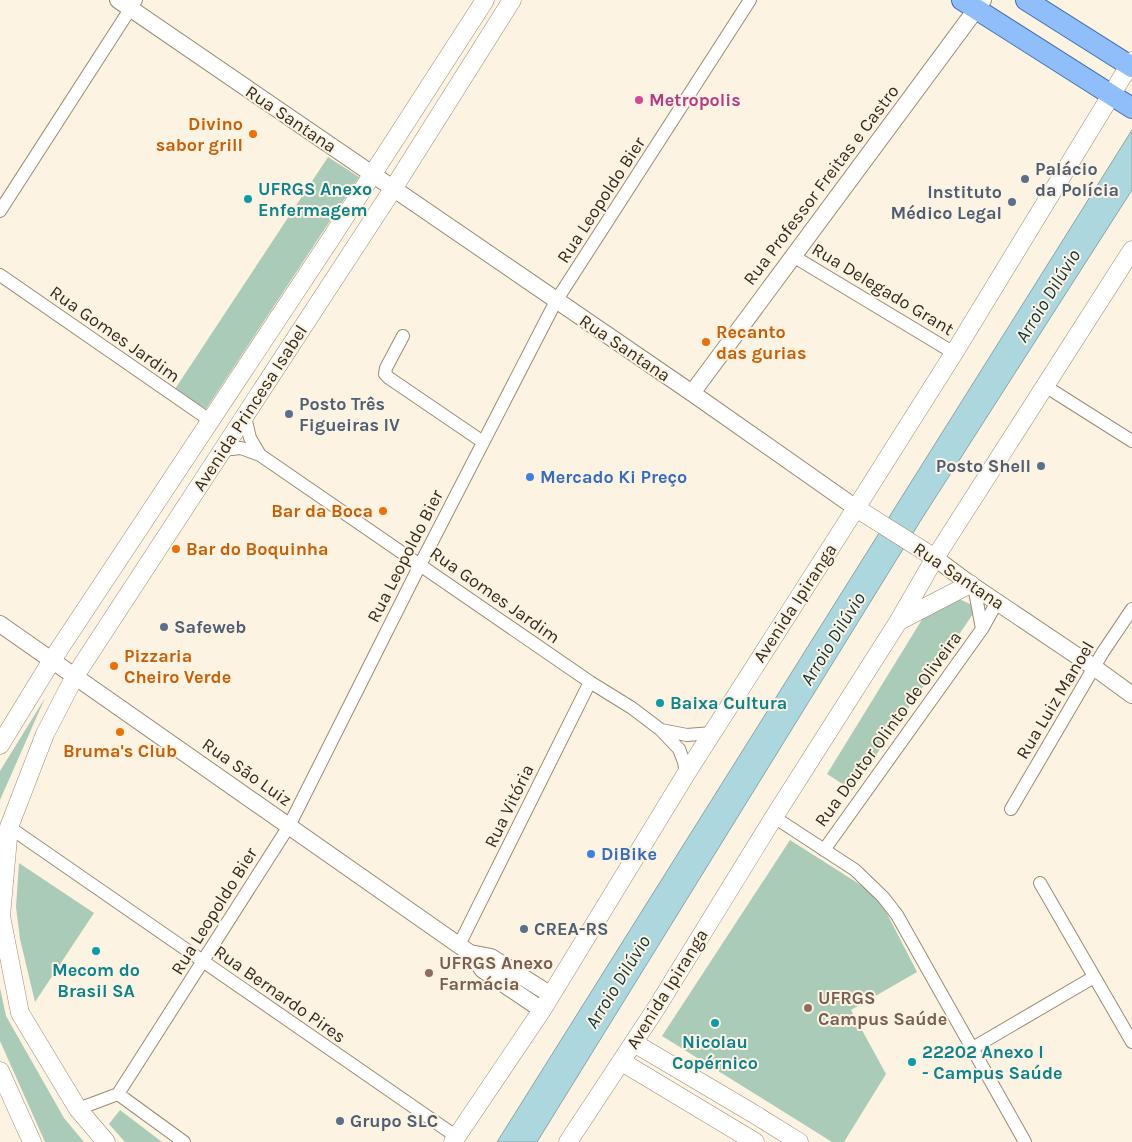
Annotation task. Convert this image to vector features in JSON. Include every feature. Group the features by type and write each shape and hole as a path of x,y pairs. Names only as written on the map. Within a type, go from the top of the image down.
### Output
{"main road":[{"name":"Avenida Princesa Isabel","path":"0,745 52,660 211,421 485,0"},
{"name":"Avenida Princesa Isabel","path":"106,1142 78,1109 20,1013 1,916 9,826 45,734 75,676 393,189 512,0"},
{"path":"1026,0 1131,65"},
{"path":"974,3 1131,108"},
{"name":"Avenida Ipiranga","path":"455,1140 542,1010 686,774 954,353 1131,65"},
{"name":"Avenida Ipiranga","path":"568,1142 622,1062 898,622 930,555 1045,386 1132,250"},
{"name":"Rua Santana","path":"856,508 930,555"},
{"path":"898,622 972,585"},
{"path":"634,1043 799,1142"},
{"path":"622,1062 755,1142"},
{"path":"0,1071 32,1142"}],"street":[{"name":"Rua Leopoldo Bier","path":"118,1094 289,826 420,564 556,301 750,0"},
{"name":"Rua Santana","path":"128,3 393,189 692,393 856,508"},
{"path":"0,211 128,3"},
{"name":"Rua Professor Freitas e Castro","path":"692,393 793,256 974,3"},
{"name":"Rua Delegado Grant","path":"793,256 954,353"},
{"name":"Rua Gomes Jardim","path":"0,275 211,421"},
{"path":"403,336 386,368 385,374 483,442"},
{"path":"1045,386 1132,441"},
{"name":"Rua Gomes Jardim","path":"245,416 250,438 260,455"},
{"name":"Rua Gomes Jardim","path":"222,450 241,448 260,455 590,682 632,708 661,730 679,750 686,774"},
{"name":"Rua Santana","path":"930,555 1132,695"},
{"name":"Rua Doutor Olinto de Oliveira","path":"972,585 982,629"},
{"name":"Rua Doutor Olinto de Oliveira","path":"824,850 982,629 997,602"},
{"name":"Rua Luiz Manoel","path":"1010,809 1103,652 1132,609"},
{"name":"Rua São Luiz","path":"0,624 464,949 483,970 542,1010"},
{"name":"Rua Vitória","path":"464,949 590,682"},
{"name":"Rua Gomes Jardim","path":"661,730 687,735 712,733"},
{"path":"774,817 855,870 883,897 897,915 1024,1142"},
{"name":"Rua Bernardo Pires","path":"9,826 455,1140"},
{"path":"1040,883 1132,1042"},
{"name":"Rua São Luiz","path":"464,949 491,957 551,995"},
{"path":"971,1049 1094,977"},
{"path":"78,1109 118,1094 184,1142"}],"green space":[{"path":"328,157 359,177 206,409 175,389"},
{"path":"959,599 970,604 973,614 852,790 827,774 926,613"},
{"path":"45,698 0,800 0,771"},
{"name":"UFRGS Campus Saúde","path":"790,840 878,896 917,972 851,1010 886,1074 844,1142 832,1142 662,1036"},
{"path":"19,863 94,913 35,1002 20,939 16,907"},
{"path":"0,988 6,1016 64,1118 84,1142 45,1142 0,1041"},
{"path":"120,1110 162,1142 125,1142 109,1124"}],"water":[{"name":"Arroio Dilúvio","path":"1132,130 1132,190 921,520 537,1142 497,1142"}],"place":[{"name":"Metropolis","path":"639,100"},
{"name":"Divino sabor grill","path":"253,134"},
{"name":"Palácio da Polícia","path":"1025,179"},
{"name":"UFRGS Anexo Enfermagem","path":"248,199"},
{"name":"Instituto Médico Legal","path":"1012,202"},
{"name":"Recanto das gurias","path":"706,342"},
{"name":"Posto Três Figueiras IV","path":"289,414"},
{"name":"Posto Shell","path":"1041,466"},
{"name":"Mercado Ki Preço","path":"530,477"},
{"name":"Bar da Boca","path":"383,511"},
{"name":"Bar do Boquinha","path":"176,549"},
{"name":"Safeweb","path":"164,627"},
{"name":"Pizzaria Cheiro Verde","path":"114,666"},
{"name":"Baixa Cultura","path":"660,703"},
{"name":"Bruma's Club","path":"120,732"},
{"name":"DiBike","path":"591,854"},
{"name":"CREA-RS","path":"524,929"},
{"name":"Mecom do Brasil SA","path":"96,951"},
{"name":"UFRGS Anexo Farmácia","path":"429,973"},
{"name":"UFRGS Campus Saúde","path":"808,1008"},
{"name":"Nicolau Copérnico","path":"715,1023"},
{"name":"22202 Anexo I - Campus Saúde","path":"912,1062"},
{"name":"Grupo SLC","path":"340,1121"}]}
